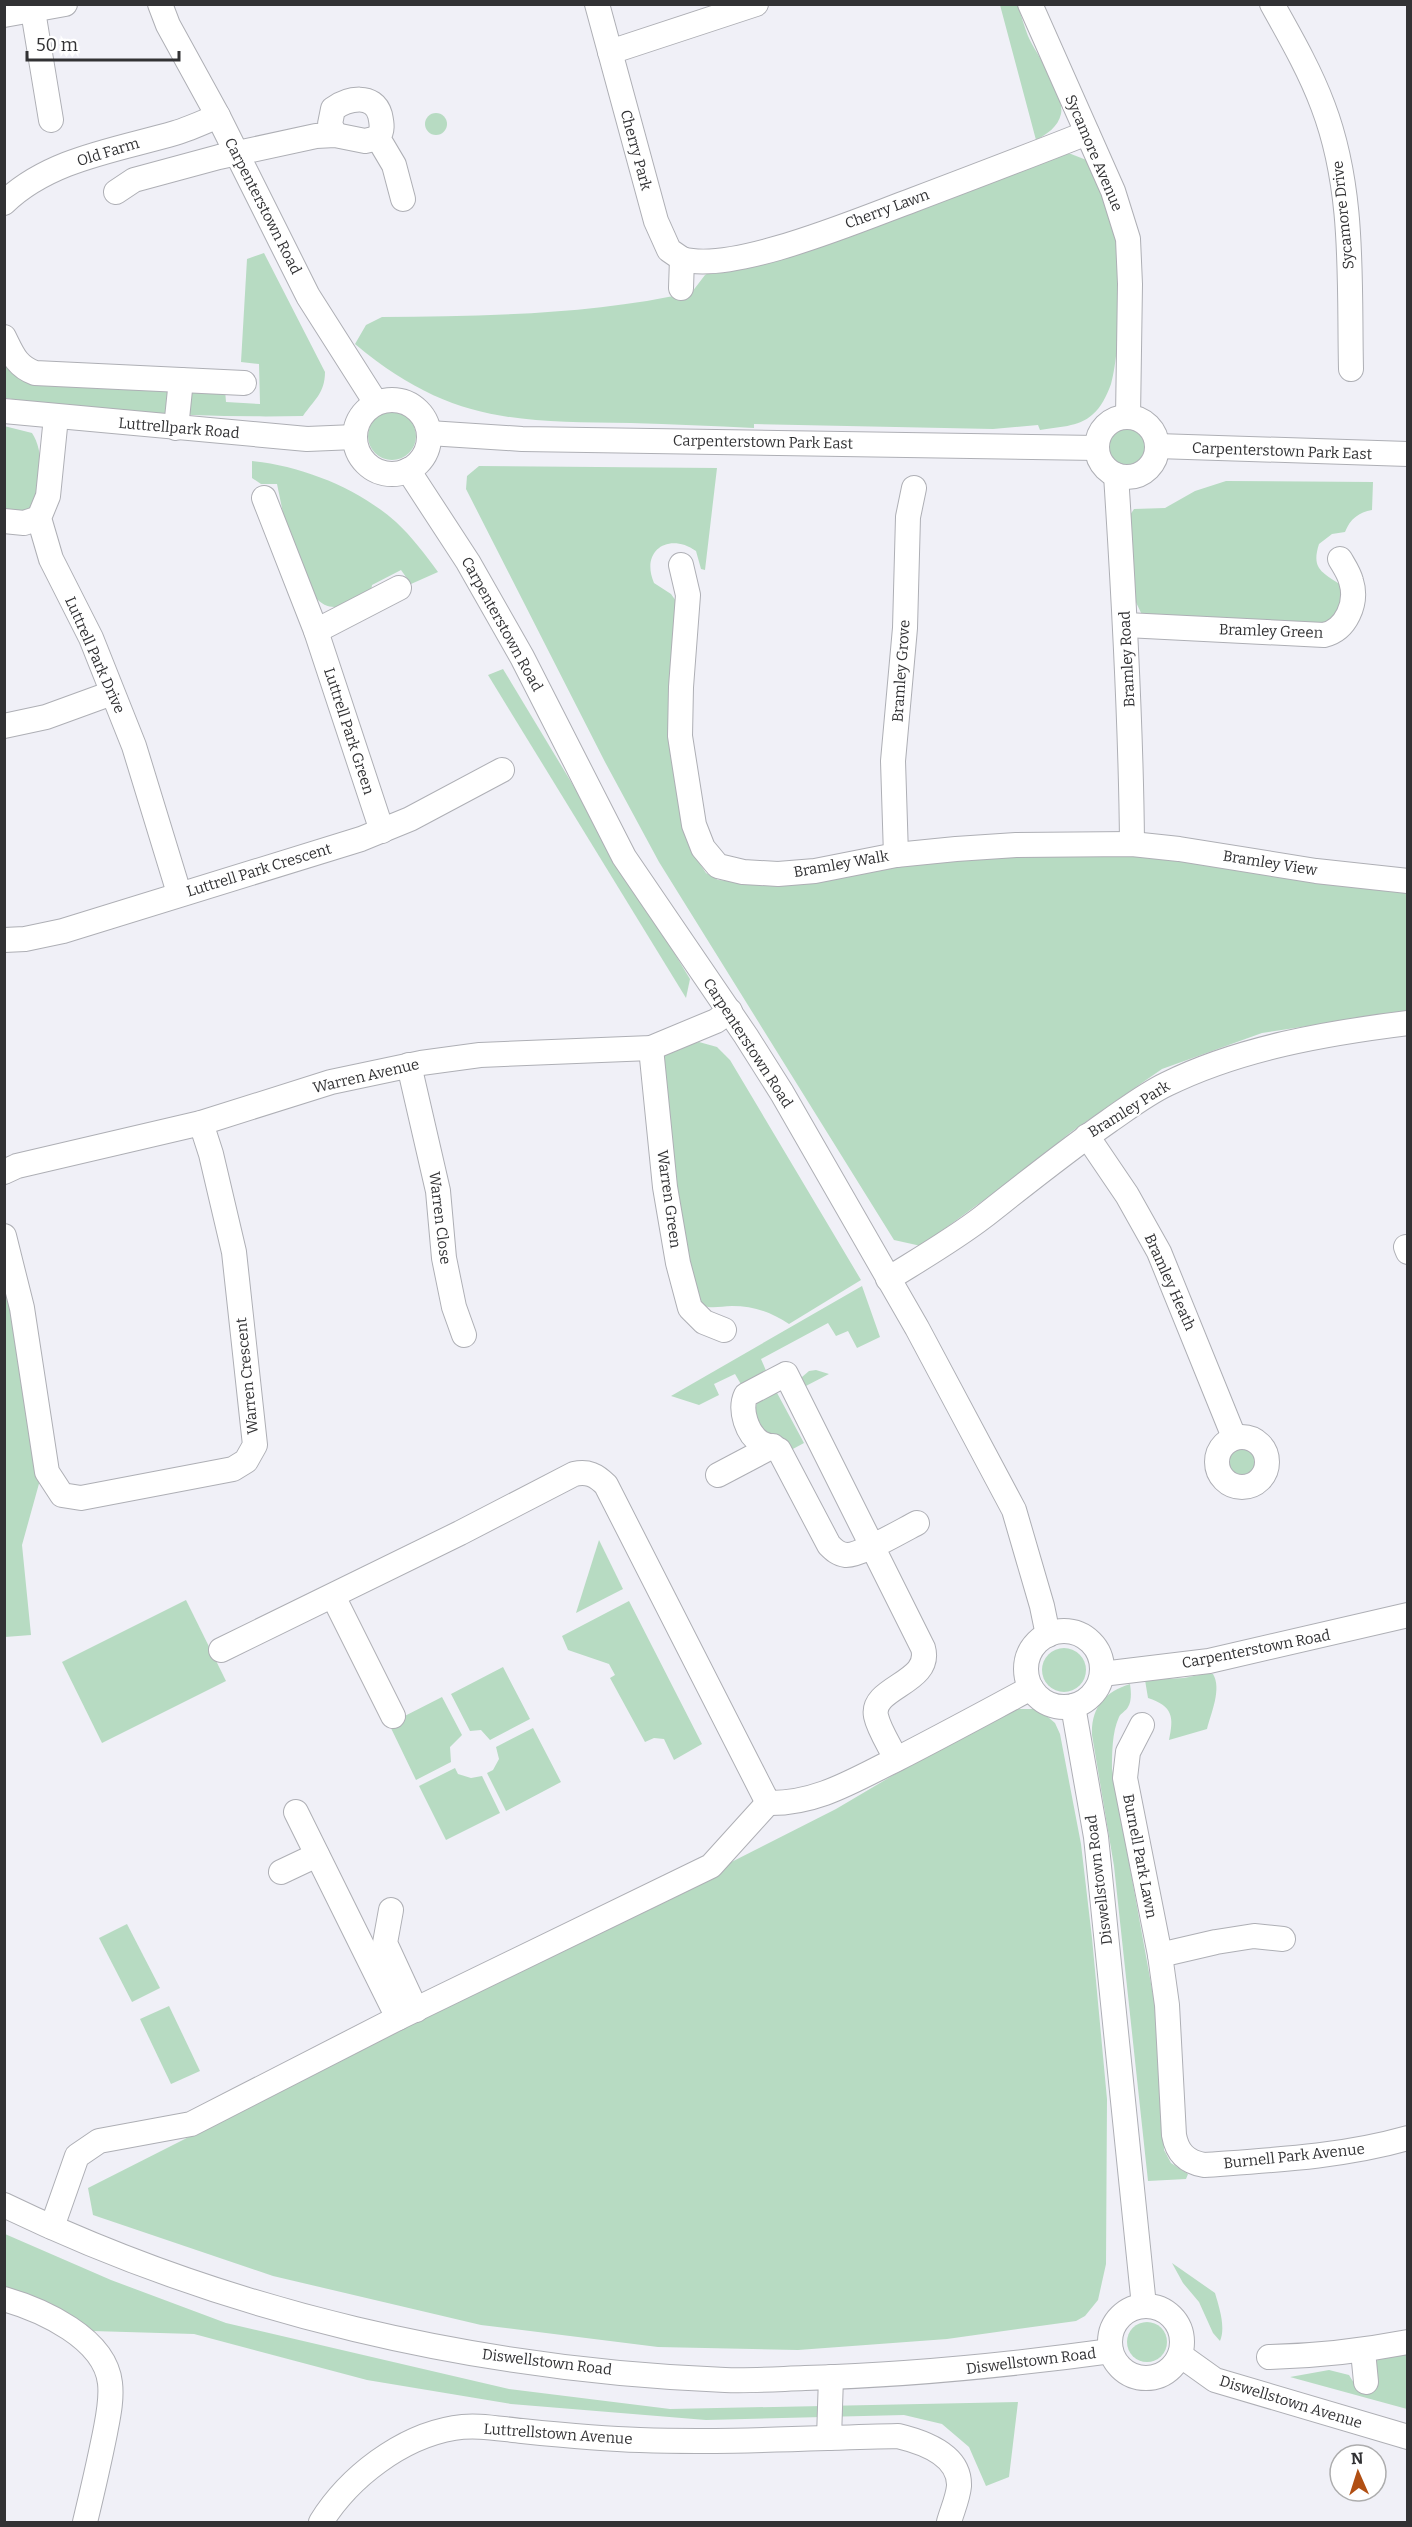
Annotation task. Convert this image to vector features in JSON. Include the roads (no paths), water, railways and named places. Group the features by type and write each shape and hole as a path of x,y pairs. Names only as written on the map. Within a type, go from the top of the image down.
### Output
{"street":[{"path":"4,15 65,4"},
{"name":"Carpenterstown Road","path":"160,4 168,25 218,116 309,296 375,403"},
{"name":"Cherry Park","path":"597,4 656,221 669,250 682,259"},
{"path":"610,52 756,4"},
{"name":"Sycamore Avenue","path":"1030,4 1113,191 1129,244 1128,417"},
{"name":"Sycamore Drive","path":"1272,4 1317,91 1336,148 1342,175 1350,259 1350,369"},
{"path":"33,11 51,120"},
{"path":"335,135 330,124 333,109 349,100 374,103 378,107 382,123 378,138 394,165 403,199"},
{"name":"Old Farm","path":"4,203 38,178 99,152 177,133 218,116"},
{"name":"Cherry Lawn","path":"682,259 697,262 717,261 786,244 855,221 1087,133"},
{"path":"116,192 134,180 235,153 316,136 335,135 365,141 378,138"},
{"path":"681,288 682,259"},
{"path":"4,337 16,362 23,369 35,373 244,383"},
{"path":"176,428 181,380"},
{"path":"399,400 410,404 426,422 429,433 424,455 408,470 396,473 376,470 361,457 355,437 360,417 375,403 399,400"},
{"name":"Luttrellpark Road","path":"4,411 308,439 355,437"},
{"path":"4,521 24,523 39,518 48,496 56,417"},
{"path":"1128,417 1145,422 1156,437 1157,446 1156,456 1144,472 1126,477 1116,475 1103,464 1097,448 1102,430 1109,423 1128,417"},
{"name":"Carpenterstown Park East","path":"429,433 533,439 1097,448"},
{"name":"Carpenterstown Park East","path":"1157,446 1407,454"},
{"name":"Carpenterstown Road","path":"408,470 468,561 506,628 624,857 730,1011 782,1093 888,1279 1009,1500 1020,1526 1048,1635"},
{"name":"Bramley Road","path":"1116,475 1126,625 1132,844"},
{"name":"Bramley Grove","path":"896,855 893,761 904,628 908,518 914,488"},
{"name":"Luttrell Park Green","path":"264,498 316,631 382,831"},
{"name":"Luttrell Park Drive","path":"39,518 51,559 91,638 140,763 179,894"},
{"name":"Bramley Green","path":"1126,625 1323,635 1332,633 1344,623 1353,598 1351,579 1340,559"},
{"name":"Bramley Walk","path":"681,565 688,595 680,736 694,825 703,848 718,866 731,870 776,874 815,871 896,855 1016,845 1132,844"},
{"path":"316,631 399,588"},
{"path":"4,726 46,717 112,693"},
{"name":"Luttrell Park Crescent","path":"4,940 25,939 63,931 382,831 443,803 502,770"},
{"name":"Bramley View","path":"1132,844 1179,849 1316,871 1407,881"},
{"name":"Warren Avenue","path":"4,1172 17,1166 201,1123 331,1082 409,1065 484,1055 651,1048 704,1026 730,1011"},
{"name":"Bramley Park","path":"888,1279 981,1218 1087,1136 1137,1101 1168,1083 1230,1060 1318,1036 1407,1023"},
{"name":"Warren Green","path":"651,1048 665,1187 678,1263 690,1308 704,1322 724,1330"},
{"name":"Warren Close","path":"409,1065 438,1191 444,1258 454,1307 464,1335"},
{"name":"Warren Crescent","path":"4,1236 22,1308 46,1472 62,1495 81,1498 233,1469 246,1461 255,1445 234,1252 201,1123"},
{"name":"Bramley Heath","path":"1087,1136 1126,1195 1159,1252 1234,1437"},
{"path":"896,1759 876,1718 876,1708 882,1698 918,1671 925,1655 873,1545 786,1374 746,1395 742,1402 744,1415 754,1437 780,1450 830,1545 836,1552 851,1555 873,1545 917,1523"},
{"path":"718,1475 773,1446"},
{"path":"221,1650 574,1474 587,1473 598,1477 606,1485 768,1803"},
{"path":"333,1596 393,1716"},
{"name":"Carpenterstown Road","path":"1102,1674 1209,1661 1407,1615"},
{"path":"1069,1631 1083,1636 1098,1652 1102,1674 1095,1692 1085,1701 1073,1707 1047,1704 1037,1697 1031,1688 1026,1672 1028,1657 1036,1644 1048,1635 1069,1631"},
{"path":"768,1803 790,1804 833,1792 1031,1688"},
{"name":"Diswellstown Road","path":"1073,1707 1096,1837 1144,2306"},
{"name":"Burnell Park Lawn","path":"1142,1725 1128,1752 1125,1778 1127,1799 1160,1955 1167,2005 1174,2135 1176,2145 1182,2155"},
{"path":"52,2227 77,2156 99,2141 191,2124 407,2014 711,1866 768,1803"},
{"path":"296,1812 317,1855 407,2014"},
{"path":"281,1872 317,1855"},
{"path":"392,1910 385,1943 407,2014"},
{"path":"1160,1955 1254,1936 1283,1940"},
{"name":"Burnell Park Avenue","path":"1182,2155 1194,2163 1204,2165 1235,2163 1323,2156 1407,2138"},
{"name":"Diswellstown Road","path":"4,2205 142,2264 206,2287 299,2314 420,2344 502,2357 658,2375 728,2380 944,2371 1111,2351"},
{"path":"4,2300 28,2306 82,2338 97,2351 106,2368 110,2382 111,2403 85,2523"},
{"path":"1144,2306 1165,2311 1173,2318 1182,2337 1180,2355 1166,2372 1144,2378 1124,2370 1111,2351 1112,2330 1117,2321 1134,2308 1144,2306"},
{"path":"1269,2357 1306,2357 1363,2351 1407,2342"},
{"path":"1363,2351 1366,2382"},
{"name":"Diswellstown Avenue","path":"1180,2355 1215,2380 1407,2437"},
{"path":"829,2438 831,2377"},
{"name":"Luttrellstown Avenue","path":"321,2523 334,2504 375,2465 408,2443 456,2427 639,2440 733,2442 898,2436 923,2442 946,2458 957,2472 958,2489 949,2523"}]}
